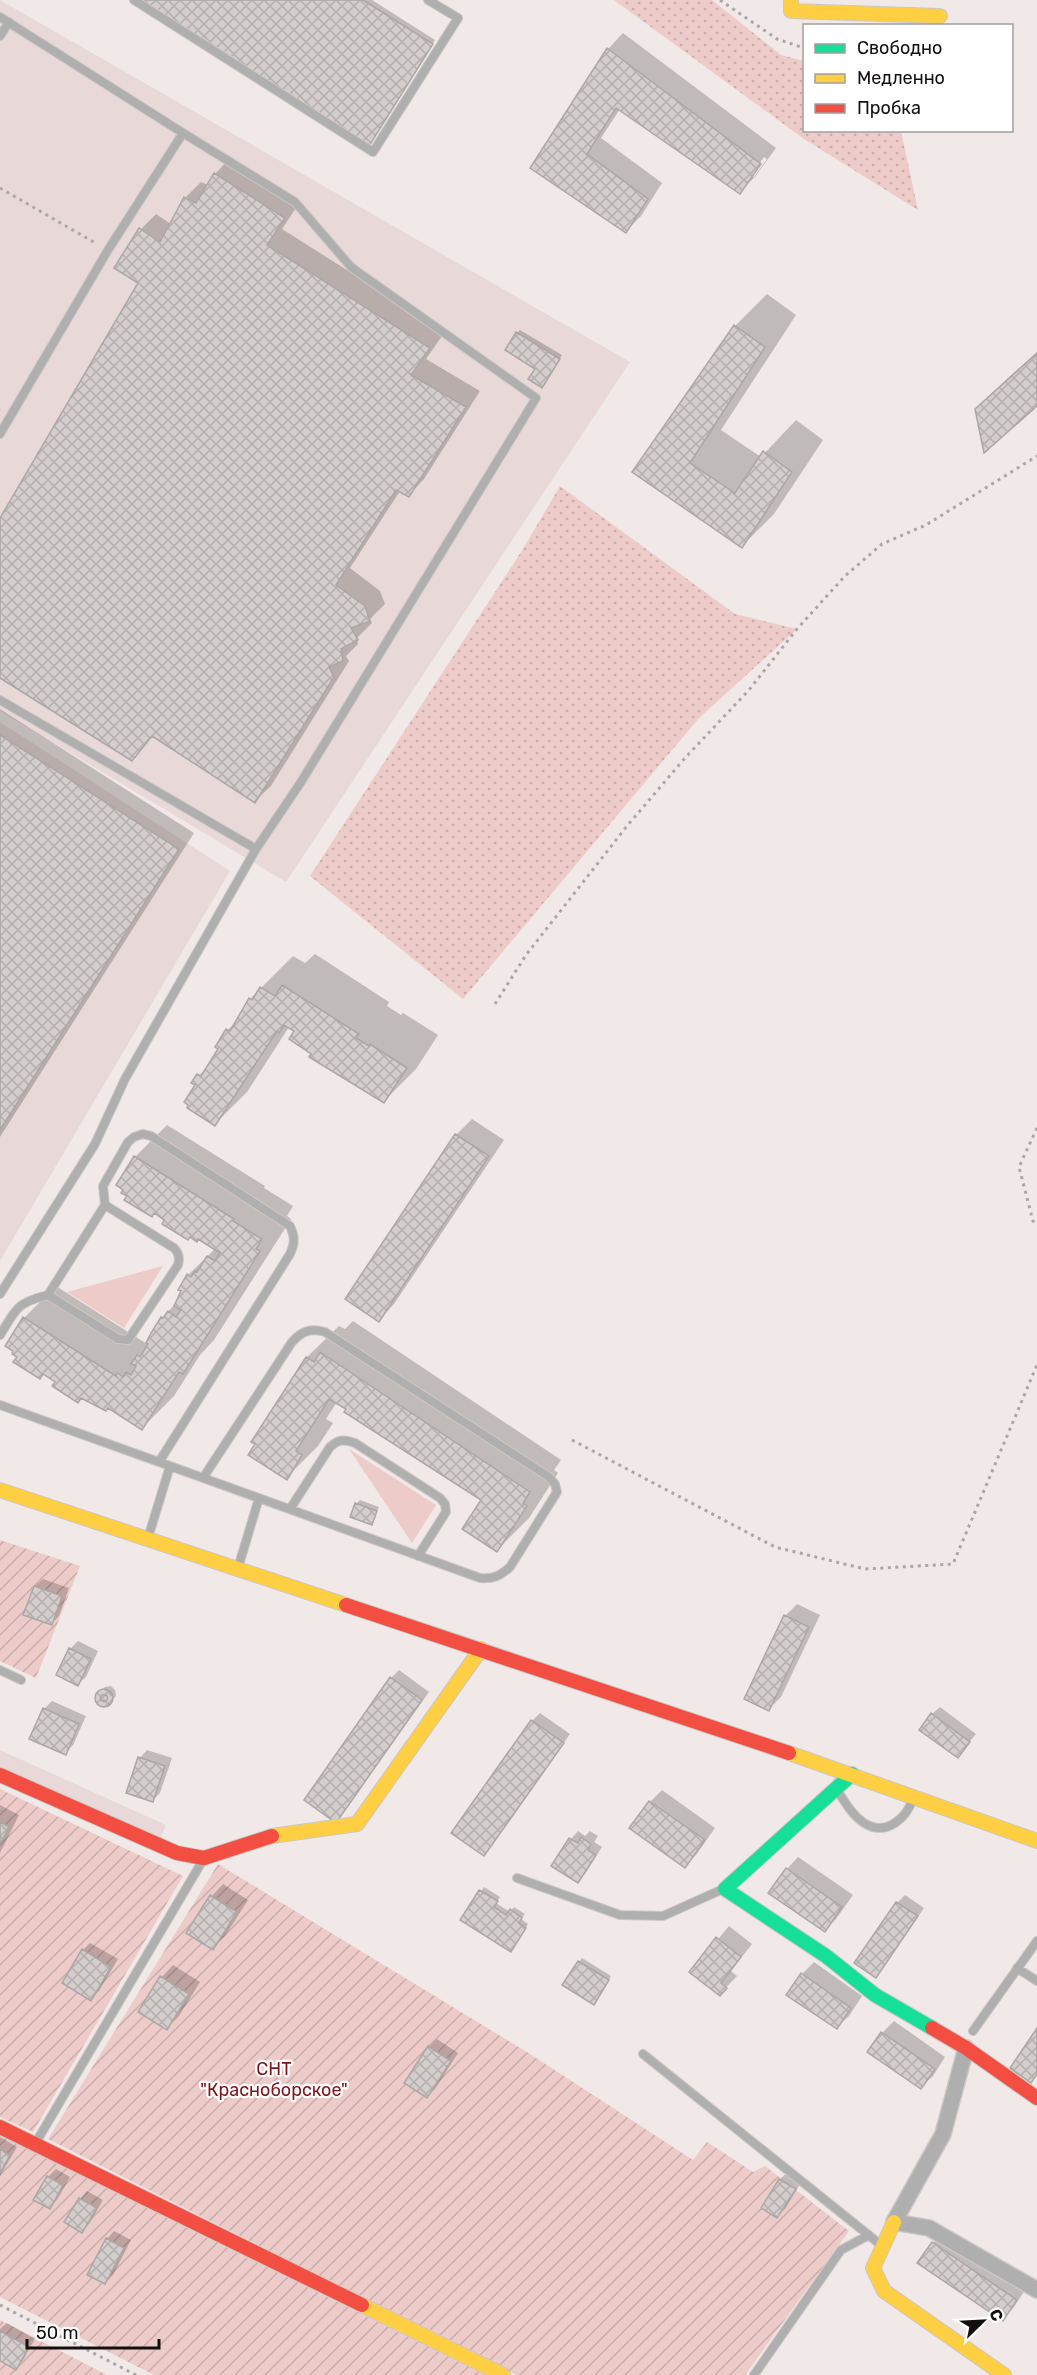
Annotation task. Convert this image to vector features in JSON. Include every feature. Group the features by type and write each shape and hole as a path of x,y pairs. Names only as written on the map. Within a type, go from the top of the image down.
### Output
{"street":[{"path":"791,5 940,16"},
{"path":"0,1490 852,1774 1037,1841"},
{"path":"0,1775 177,1853 204,1858 279,1834 357,1824 481,1649"},
{"path":"852,1774 725,1889 826,1956 875,1995 966,2048 1037,2098"},
{"path":"966,2048 943,2134 894,2222 873,2268 884,2291 1004,2375"},
{"path":"0,2127 503,2375"},
{"path":"894,2222 929,2228 1037,2290"}],"lane":[{"path":"134,0 373,152 458,18 428,0"},
{"path":"0,17 295,202 351,267 536,398 301,782 256,849 125,1079 95,1144 0,1293"},
{"path":"0,36 9,22"},
{"path":"0,434 108,250 183,133"},
{"path":"0,699 256,849"},
{"path":"0,1335 20,1305 31,1299 48,1295 105,1205 103,1186 106,1178 128,1142 134,1137 143,1134 150,1136 284,1220 294,1235 294,1245 290,1254 159,1462"},
{"path":"48,1295 123,1341 133,1336 180,1259 178,1252 105,1205"},
{"path":"0,1405 480,1578 490,1579 501,1575 510,1567 557,1492 555,1484 549,1477 325,1332 314,1329 301,1333 292,1342 203,1478"},
{"path":"290,1509 330,1447 344,1439 355,1443 440,1498 445,1504 446,1512 418,1556"},
{"path":"148,1539 170,1466"},
{"path":"238,1569 259,1498"},
{"path":"0,1670 21,1680"},
{"path":"836,1789 848,1807 865,1824 880,1828 892,1826 904,1817 914,1796"},
{"path":"34,2145 204,1858"},
{"path":"517,1878 620,1915 663,1916 725,1889"},
{"path":"973,2031 1037,1941"},
{"path":"1017,1968 1037,1981"},
{"path":"643,2054 883,2247"},
{"path":"754,2375 841,2250 869,2235"}],"path":[{"path":"720,0 777,39 803,48"},
{"path":"0,188 108,250"},
{"path":"495,1004 526,955 627,826 685,758 749,690 797,629 845,576 882,544 926,525 1037,456"},
{"path":"1037,1128 1019,1167 1033,1221 1037,1225"},
{"path":"572,1440 775,1547 865,1569 953,1564 1037,1365"},
{"path":"0,2306 136,2375"}],"shaded area":[{"path":"0,0 630,362 286,882 0,711"},
{"path":"0,722 230,871 0,1261"},
{"path":"0,1750 166,1825 159,1840 0,1768"}],"green space":[{"path":"614,0 712,0 781,55 803,61 803,132 901,132 918,210 804,139"},
{"path":"560,486 735,614 797,629 699,718 463,999 310,876 523,549"},
{"path":"163,1266 124,1328 67,1292"},
{"path":"349,1449 436,1505 412,1543"},
{"path":"0,1540 80,1566 36,1678 0,1661"},
{"path":"0,1789 183,1876 33,2132 0,2117"},
{"name":"СНТ \"Красноборское\"","path":"218,1864 530,2054 693,2160 707,2142 753,2172 765,2166 849,2231 745,2375 516,2375 48,2139"},
{"path":"0,2135 486,2375 154,2375 0,2297"},
{"path":"0,2320 107,2375 0,2375"}],"building":[{"path":"139,0 363,0 433,44 369,146"},
{"path":"607,48 761,164 740,194 616,108 587,154 648,199 626,233 530,168"},
{"path":"214,173 285,218 267,245 430,348 411,375 466,407 409,497 396,490 336,585 365,606 370,621 351,628 358,640 341,649 343,661 329,667 334,677 255,803 152,736 132,761 0,678 0,518 138,283 114,268 139,228 160,242 184,197 196,203"},
{"path":"734,325 765,347 690,463 735,493 763,451 792,472 742,548 632,472"},
{"path":"516,332 560,359 542,388 528,379 535,369 505,350"},
{"path":"1037,353 1037,406 984,453 975,409"},
{"path":"0,735 179,849 0,1130"},
{"path":"282,985 359,1034 356,1038 369,1046 370,1044 407,1068 384,1103 309,1057 311,1054 289,1039 294,1031 284,1025 279,1033 277,1031 215,1126 187,1108 188,1105 184,1102 195,1085 191,1083 197,1074 201,1076 218,1049 215,1047 226,1029 230,1031 249,998 252,1000 260,987 275,996"},
{"path":"455,1134 489,1156 379,1322 345,1299"},
{"path":"134,1156 262,1239 256,1249 260,1251 183,1374 179,1372 142,1430 108,1408 106,1411 81,1398 78,1403 52,1386 55,1382 43,1374 40,1379 13,1362 17,1357 5,1346 23,1317 116,1376 117,1373 123,1377 126,1372 131,1375 136,1366 131,1364 137,1355 140,1357 161,1317 163,1318 168,1311 176,1317 181,1310 174,1306 181,1291 178,1290 187,1274 191,1277 195,1271 197,1272 207,1256 215,1261 220,1253 198,1239 197,1242 190,1237 188,1240 162,1224 164,1220 154,1213 152,1217 124,1200 127,1196 121,1193 123,1190 116,1185"},
{"path":"320,1352 530,1492 523,1503 527,1506 497,1552 462,1529 481,1500 344,1412 346,1409 329,1399 296,1451 302,1455 287,1480 248,1455 255,1444 251,1442 306,1357 314,1362"},
{"path":"355,1503 377,1511 372,1525 350,1517"},
{"path":"34,1586 62,1596 52,1625 23,1615"},
{"path":"784,1615 809,1627 769,1711 744,1699"},
{"path":"69,1648 91,1659 78,1686 56,1675"},
{"path":"390,1677 422,1700 336,1823 304,1800"},
{"path":"104,1689 110,1692 113,1698 110,1704 104,1707 98,1704 95,1698 98,1692"},
{"path":"104,1695 107,1698 104,1701 101,1698"},
{"path":"43,1708 79,1724 66,1755 29,1739"},
{"path":"931,1713 970,1742 958,1758 919,1730"},
{"path":"531,1720 564,1743 484,1856 451,1833"},
{"path":"138,1757 165,1766 153,1802 126,1793"},
{"path":"649,1801 705,1840 685,1868 629,1828"},
{"path":"0,1822 9,1827 0,1844"},
{"path":"581,1837 591,1844 588,1850 596,1855 578,1883 551,1866 569,1838 578,1843"},
{"path":"786,1868 842,1907 825,1932 768,1893"},
{"path":"479,1890 498,1901 494,1907 506,1915 510,1909 522,1918 519,1923 526,1928 511,1952 460,1920"},
{"path":"210,1895 237,1912 213,1950 186,1933"},
{"path":"896,1902 918,1916 876,1978 854,1963"},
{"path":"716,1937 741,1957 721,1983 727,1988 720,1996 689,1972"},
{"path":"82,1949 111,1967 91,2001 62,1983"},
{"path":"578,1961 609,1980 594,2005 562,1985"},
{"path":"801,1973 851,2008 837,2029 786,1995"},
{"path":"160,1976 189,1994 167,2030 138,2012"},
{"path":"1037,2028 1037,2074 1031,2083 1010,2068"},
{"path":"881,2032 935,2069 921,2089 867,2052"},
{"path":"428,2046 451,2061 427,2098 404,2083"},
{"path":"0,2149 10,2155 0,2173"},
{"path":"47,2176 63,2185 50,2209 33,2200"},
{"path":"779,2179 796,2189 777,2218 761,2208"},
{"path":"79,2198 97,2208 82,2233 64,2222"},
{"path":"106,2238 124,2248 105,2284 87,2275"},
{"path":"932,2242 1017,2300 1003,2321 917,2263"},
{"path":"0,2331 29,2347 16,2370 0,2361"}],"traffic: fast":[{"path":"852,1774 725,1889 826,1956 875,1995 932,2028"}],"traffic: slow":[{"path":"791,0 791,11 940,16"},
{"path":"0,1490 346,1605"},
{"path":"272,1836 357,1824 481,1649"},
{"path":"789,1753 1037,1841"},
{"path":"894,2222 873,2268 884,2291 1004,2375"},
{"path":"362,2305 503,2375"}],"traffic: jam":[{"path":"346,1605 789,1753"},
{"path":"0,1775 177,1853 204,1858 272,1836"},
{"path":"932,2028 966,2048 1037,2098"},
{"path":"0,2127 362,2305"}]}
